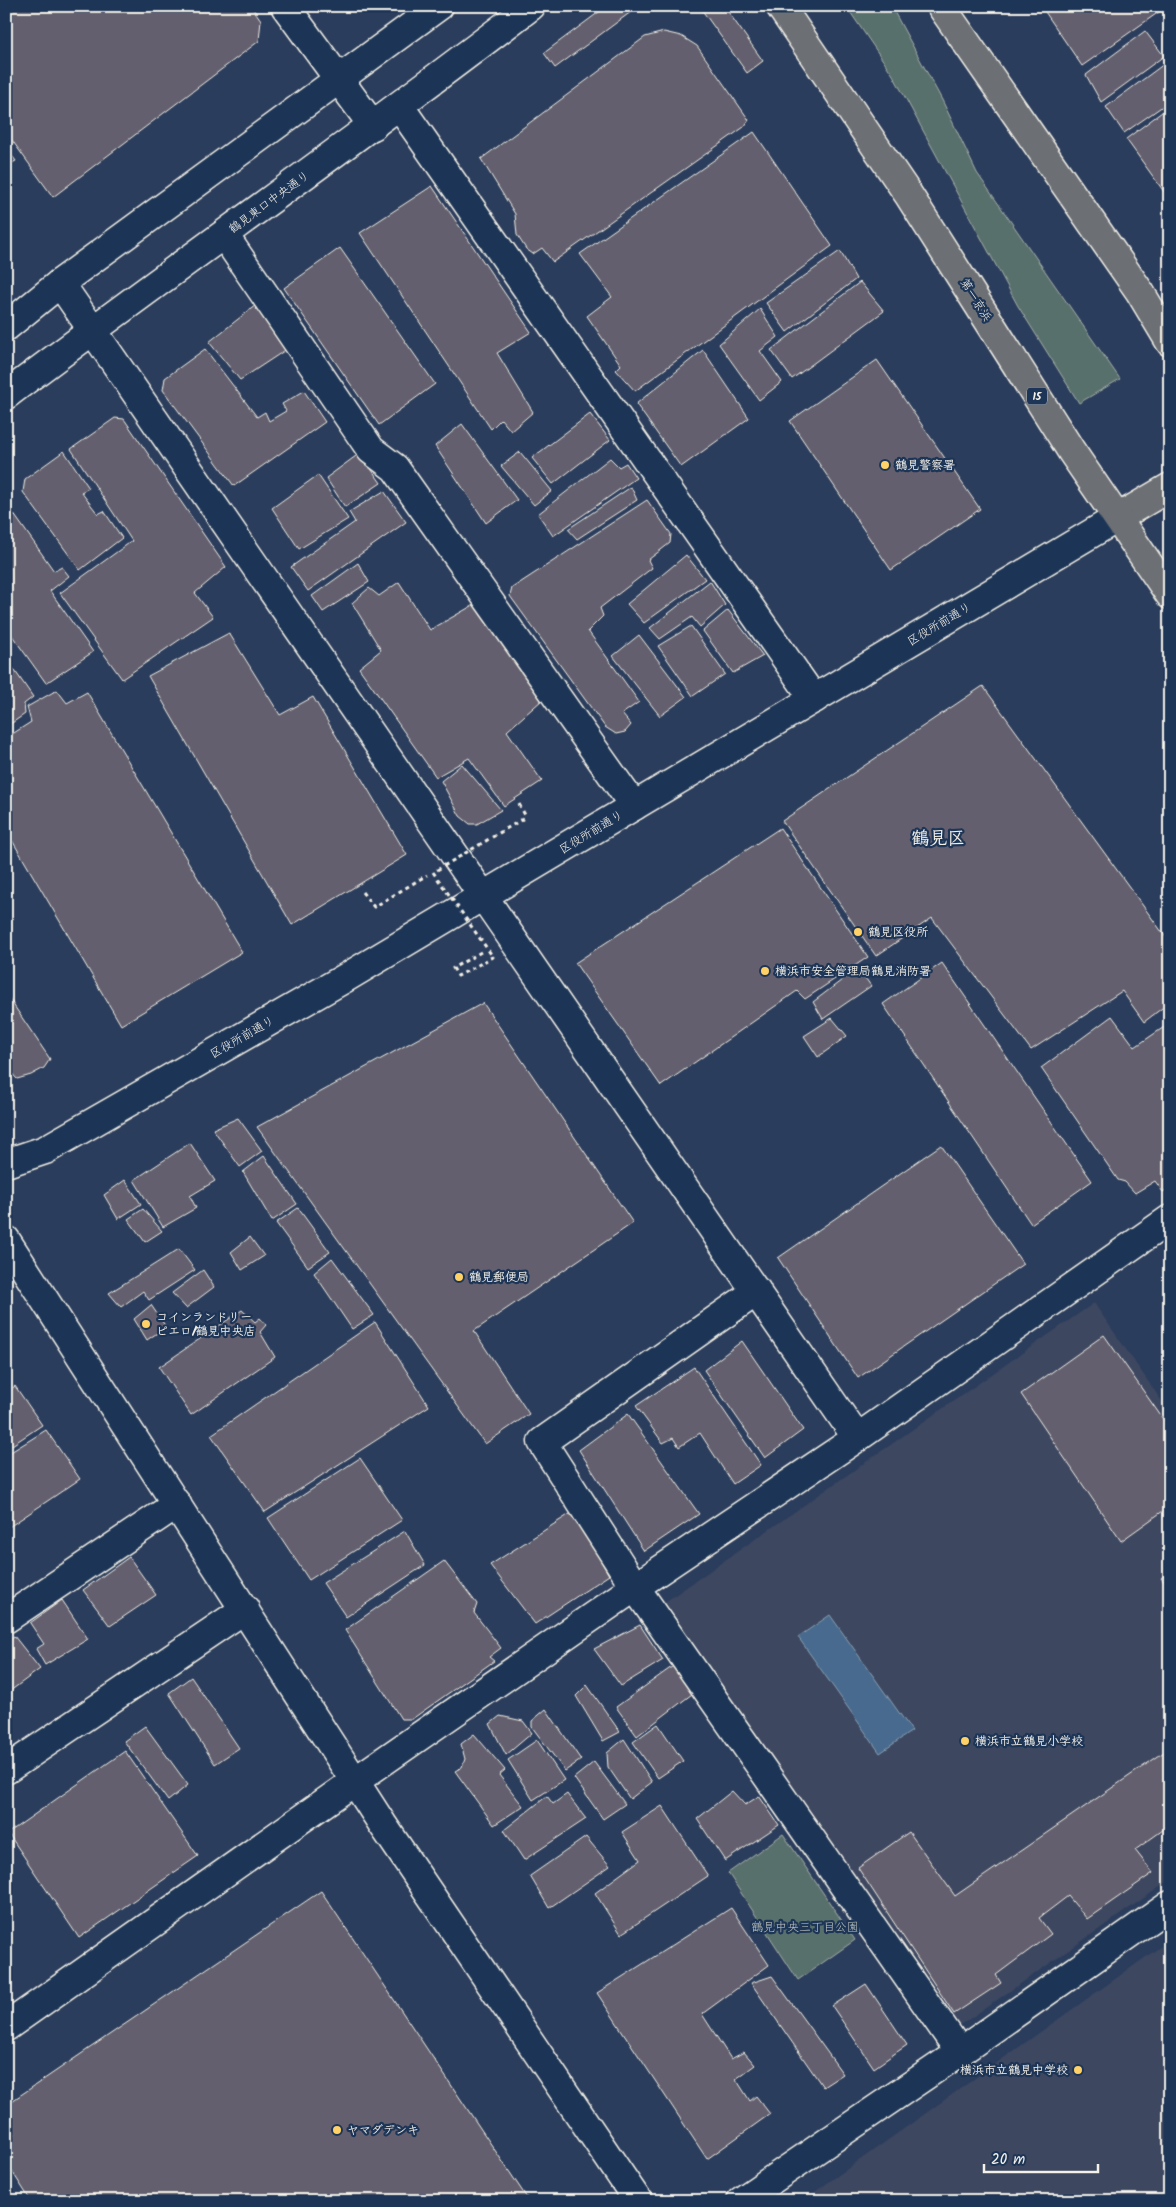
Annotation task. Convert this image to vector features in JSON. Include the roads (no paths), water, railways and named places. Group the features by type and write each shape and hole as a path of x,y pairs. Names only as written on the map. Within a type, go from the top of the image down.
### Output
{"main road":[{"name":"第一京浜","path":"780,6 908,194 1072,452 1170,596"},
{"path":"941,6 1140,292 1170,342"},
{"name":"区役所前通り","path":"1118,517 1170,487"}],"street":[{"path":"285,6 373,126"},
{"path":"6,327 60,283 439,6"},
{"name":"鶴見東口中央通り","path":"6,395 92,330 400,107 531,6"},
{"path":"400,107 814,699"},
{"path":"224,235 372,450 395,468 634,806"},
{"path":"60,283 857,1438"},
{"name":"区役所前通り","path":"6,1163 46,1150 338,982 1118,517"},
{"path":"6,2027 355,1781 635,1587 857,1438 1170,1219"},
{"path":"6,1240 355,1781 638,2201"},
{"path":"756,1291 542,1442 635,1587 960,2052"},
{"path":"6,1619 177,1504"},
{"path":"6,1770 245,1609"},
{"path":"741,2201 960,2052 1170,1905"}],"place":[{"name":"鶴見警察署","path":"885,465"},
{"name":"鶴見区役所","path":"858,932"},
{"name":"横浜市安全管理局鶴見消防署","path":"765,971"},
{"name":"鶴見郵便局","path":"459,1277"},
{"name":"コインランドリー ピエロ/鶴見中央店","path":"146,1324"},
{"name":"横浜市立鶴見小学校","path":"965,1741"},
{"name":"横浜市立鶴見中学校","path":"1078,2070"},
{"name":"ヤマダデンキ","path":"337,2130"}],"district":[{"name":"鶴見区","path":"938,838"}],"park label":[{"name":"鶴見中央三丁目公園","path":"805,1927"}]}
